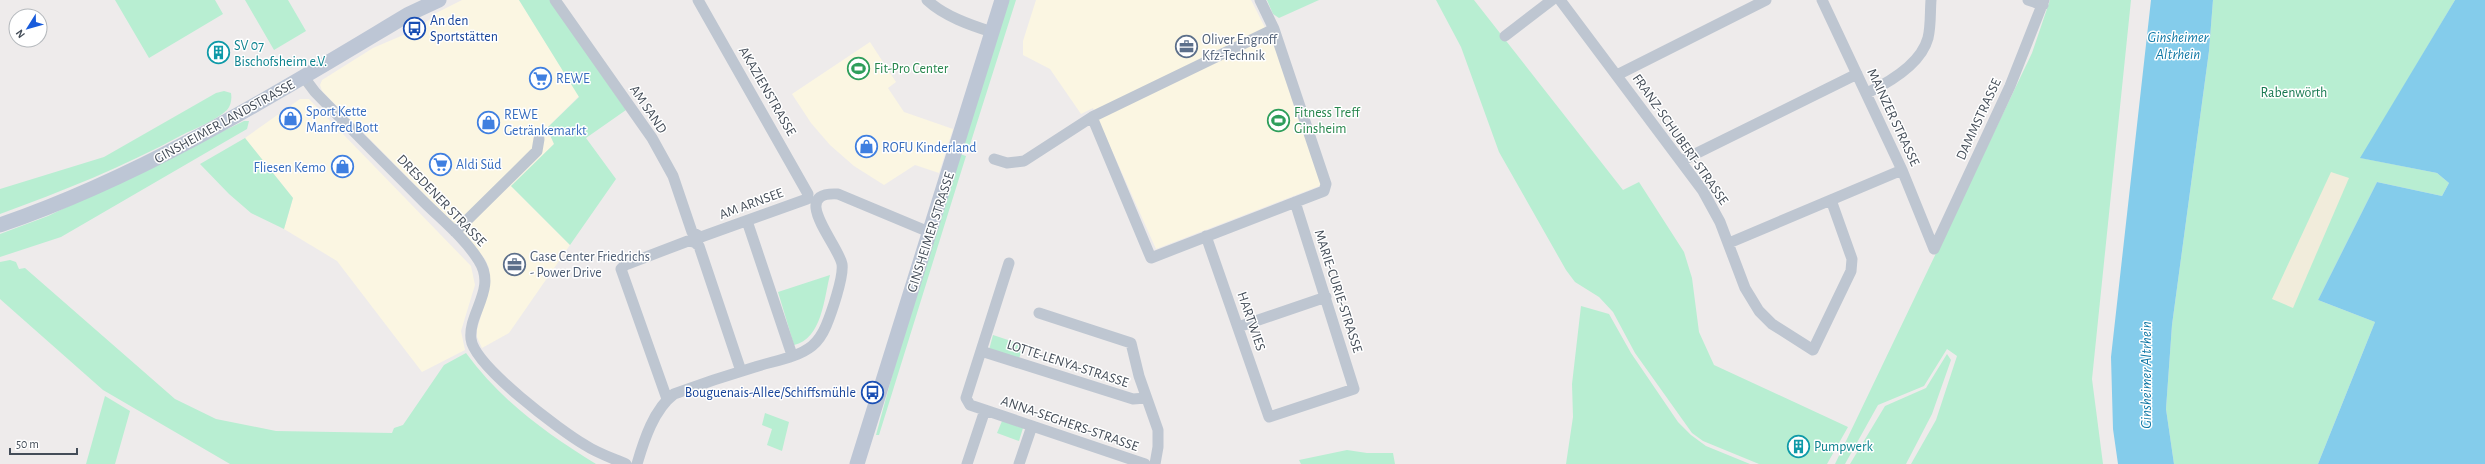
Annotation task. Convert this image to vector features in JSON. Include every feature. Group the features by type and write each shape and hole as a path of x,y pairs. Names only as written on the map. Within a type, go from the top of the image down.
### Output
{"main road":[{"name":"GINSHEIMER LANDSTRASSE","path":"0,225 62,202 136,169 207,132 409,14 439,0"},
{"name":"GINSHEIMER STRASSE","path":"857,464 1002,0"}],"street":[{"name":"AM SAND","path":"555,0 652,138 672,176 692,232 697,236 705,236"},
{"name":"AKAZIENSTRASSE","path":"667,399 674,394 792,355 812,346 826,326 842,276 842,265 836,249 815,211 806,189 698,0"},
{"path":"927,0 935,8 958,19 992,32"},
{"path":"1092,117 1151,258 1295,202 1326,188 1274,29 1260,0"},
{"path":"1505,36 1552,0"},
{"name":"FRANZ-SCHUBERT-STRASSE","path":"1560,0 1703,191 1720,222 1745,288 1759,312 1772,324 1813,350 1851,271 1852,259 1831,200"},
{"path":"1617,75 1766,0"},
{"name":"MAINZER STRASSE","path":"1822,0 1902,170 1934,249"},
{"path":"1867,93 1894,80 1913,62 1928,38 1931,0"},
{"path":"2028,0 2044,3"},
{"name":"DAMMSTRASSE","path":"1934,249 2010,86 2044,3"},
{"path":"994,159 1007,163 1024,161 1092,117 1274,29"},
{"path":"1681,160 1857,74"},
{"name":"DRESDENER STRASSE","path":"303,76 314,92 455,232 480,262 485,276 480,306 471,335 472,343 479,355 503,380 545,418 586,446 626,464"},
{"path":"455,232 537,151 539,139"},
{"path":"1729,243 1902,170"},
{"path":"811,200 824,195 838,194 929,232"},
{"name":"AM ARNSEE","path":"705,236 811,200"},
{"name":"MARIE-CURIE-STRASSE","path":"1269,417 1354,389 1295,202"},
{"path":"747,221 792,355"},
{"name":"HARTWIES","path":"1206,236 1269,417"},
{"path":"637,464 658,412 667,399 621,269 681,244 694,242 702,252 741,371"},
{"name":"ANNA-SEGHERS-STRASSE","path":"1009,263 966,398 970,405 1146,464"},
{"path":"1238,327 1326,297"},
{"path":"1039,313 1131,343 1146,398 1158,430 1158,447 1155,464"},
{"name":"LOTTE-LENYA-STRASSE","path":"981,351 1133,399 1146,398"},
{"path":"967,464 984,410"},
{"path":"1019,464 1032,426"}],"shaded area":[{"path":"462,0 519,0 579,96 547,128 554,144 511,186 570,245 509,333 482,348 477,337 477,330 490,284 489,268 485,259 463,233 322,91 320,85 322,80 373,48 408,33 429,20 436,13"},
{"path":"1036,0 1251,0 1277,51 1322,185 1156,249 1093,108 1081,114 1050,69 1023,55 1023,41"},
{"path":"870,42 896,82 888,88 904,112 953,129 939,173 915,165 884,185 854,166 830,145 811,123 792,94"},
{"path":"300,99 309,99 471,266 475,285 461,331 465,350 422,372 337,261 284,229 293,198 245,138"}],"green space":[{"path":"115,0 215,0 223,14 149,58"},
{"path":"245,0 288,0 306,31 274,50"},
{"path":"519,0 550,0 626,110 586,138 616,179 570,245 511,186 554,144 547,128 579,97"},
{"path":"1009,0 1016,0 968,151 962,149"},
{"path":"1267,0 1319,0 1279,18 1273,14"},
{"path":"1436,0 1474,0 1623,190 1639,182 1684,252 1692,278 1699,332 1714,365 1848,427 1827,464 1759,464 1703,441 1692,433 1635,353 1613,312 1599,297 1575,282 1566,270 1499,152 1461,47"},
{"path":"2050,0 2131,0 2092,379 2103,464 1911,464 1936,420 1957,356 1947,349 1924,386 1878,405 1845,464 1835,464 2032,53"},
{"name":"Rabenwörth","path":"2213,0 2455,0 2361,158 2437,173 2449,183 2442,196 2377,182 2318,300 2375,322 2318,464 2174,464 2166,409 2172,325 2209,51"},
{"path":"224,91 231,93 229,106 227,110 211,121 138,158 70,187 0,214 0,189 104,157 216,93"},
{"path":"244,121 249,121 247,129 61,237 0,257 0,234 48,216"},
{"path":"245,138 293,198 284,229 251,213 229,194 200,164"},
{"path":"960,154 966,156 879,435 876,435 895,365"},
{"path":"10,260 16,262 19,269 25,268 175,399 216,419 276,431 392,433 394,428 403,425 444,365 466,353 494,386 525,415 560,441 596,464 230,464 103,390 0,299 0,262"},
{"path":"830,275 823,306 816,326 811,335 794,345 778,292"},
{"path":"1581,306 1609,314 1631,353 1678,422 1691,435 1706,446 1750,464 1566,464 1573,417 1572,384"},
{"path":"993,335 1023,345 1019,359 989,350"},
{"path":"1947,354 1951,360 1932,414 1906,464 1850,464 1885,406 1926,388"},
{"path":"105,396 130,411 115,464 86,464"},
{"path":"765,413 789,422 782,451 767,445 772,429 762,425"},
{"path":"1002,421 1023,428 1019,441 997,433"},
{"path":"1347,450 1367,453 1393,453 1395,464 1301,464 1299,460"}],"sand":[{"path":"2331,172 2349,178 2293,308 2272,299"}],"water":[{"name":"Ginsheimer Altrhein","path":"2151,0 2213,0 2209,51 2172,325 2166,409 2174,464 2118,464 2113,429 2111,357"},
{"path":"2455,0 2485,0 2485,464 2318,464 2375,322 2318,300 2377,182 2442,196 2449,183 2437,173 2360,158"}],"place":[{"name":"An den Sportstätten","path":"414,28"},
{"name":"Oliver Engroff Kfz-Technik","path":"1186,47"},
{"name":"SV 07 Bischofsheim e.V.","path":"218,53"},
{"name":"Fit-Pro Center","path":"858,68"},
{"name":"REWE","path":"540,78"},
{"name":"Sport Kette Manfred Bott","path":"291,119"},
{"name":"Fitness Treff Ginsheim","path":"1278,120"},
{"name":"REWE Getränkemarkt","path":"489,122"},
{"name":"ROFU Kinderland","path":"866,147"},
{"name":"Aldi Süd","path":"441,164"},
{"name":"Fliesen Kemo","path":"342,167"},
{"name":"Gase Center Friedrichs - Power Drive","path":"514,264"},
{"name":"Bouguenais-Allee/Schiffsmühle","path":"872,392"},
{"name":"Pumpwerk","path":"1798,446"}]}
